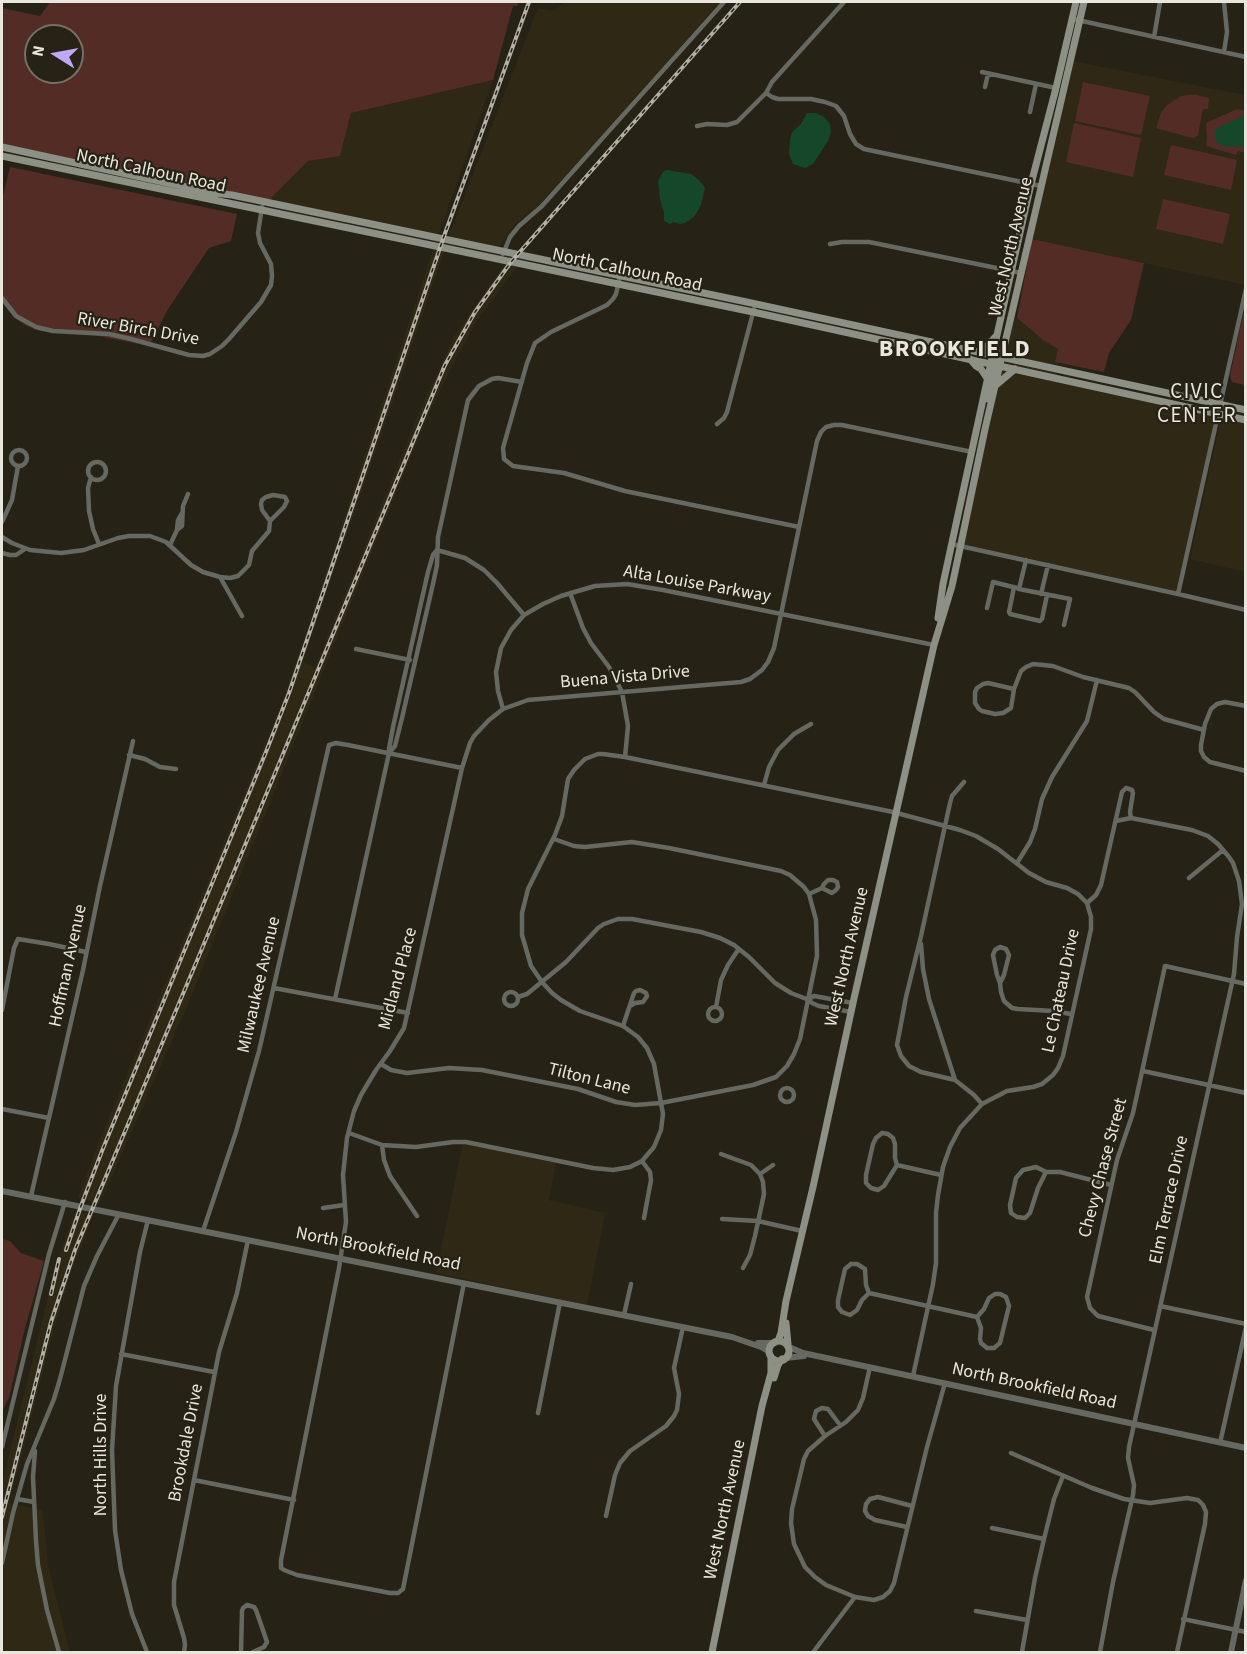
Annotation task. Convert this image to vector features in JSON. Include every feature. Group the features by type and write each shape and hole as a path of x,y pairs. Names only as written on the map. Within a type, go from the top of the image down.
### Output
{"main road":[{"name":"West North Avenue","path":"935,642 943,584 987,378 1002,357 1005,345 1076,20 1076,2"},
{"name":"West North Avenue","path":"776,1342 781,1333 786,1301 935,642 961,546 996,386 992,355 1011,271 1056,88 1076,20 1084,2"},
{"name":"North Calhoun Road","path":"3,147 504,252 753,312 1245,420"},
{"name":"North Calhoun Road","path":"2,157 200,196 502,261 755,304 1245,410"},
{"path":"978,352 997,335"},
{"path":"1005,345 1020,362"},
{"path":"970,359 987,378"},
{"path":"985,429 987,402 995,365"},
{"path":"996,386 1015,369"},
{"name":"West North Avenue","path":"788,1346 786,1325 791,1283"},
{"path":"776,1342 785,1342 788,1346 788,1354 783,1358 777,1360 770,1356 771,1348 776,1342"},
{"name":"West North Avenue","path":"712,1653 771,1373 770,1356"},
{"name":"West North Avenue","path":"760,1418 783,1358"},
{"name":"West North Avenue","path":"716,1653 721,1609"}],"street":[{"path":"502,261 510,237 519,226 542,206 723,2"},
{"path":"697,126 707,123 733,124 742,117 766,93 772,82 844,2"},
{"path":"1154,37 1160,2"},
{"path":"1224,2 1227,32 1224,52"},
{"path":"1076,20 1245,57"},
{"path":"985,87 985,73 1056,88"},
{"path":"1030,112 1036,84"},
{"path":"766,93 772,98 817,100 836,106 844,116 856,144 864,149 1041,186"},
{"path":"2,157 3,147"},
{"name":"River Birch Drive","path":"2,298 16,316 45,330 110,334 189,356 210,354 229,339 261,302 271,285 271,264 260,243 258,233 264,202"},
{"path":"831,244 869,242 1021,273"},
{"path":"619,280 613,299 607,305 540,338 531,348 502,452 504,459 510,465 564,473 625,491 799,527"},
{"path":"1178,594 1245,289"},
{"path":"717,424 727,412 755,304"},
{"path":"390,753 395,746 415,662 436,565 438,537 449,479 470,396 479,386 492,379 522,382"},
{"name":"Buena Vista Drive","path":"462,768 474,735 503,709 519,702 731,683 750,679 762,670 770,658 781,614 817,441 826,427 842,425 971,452"},
{"path":"971,452 980,454"},
{"path":"2,522 12,500 18,466"},
{"path":"91,477 88,488 89,511 99,544"},
{"path":"170,545 183,522 182,513 188,494"},
{"path":"2,537 25,549 61,553 84,550 118,538 141,536 158,538 170,545 197,569 230,578 238,576 249,566 252,551 269,531 270,521 284,507 287,501 285,497 273,495 266,496 262,500 262,510 270,521"},
{"path":"951,544 1245,610"},
{"path":"2,553 16,555 25,549"},
{"path":"437,550 465,558 484,570 524,615"},
{"path":"335,999 390,753 390,740 408,660 428,572 433,555 437,550"},
{"path":"1026,560 1010,614 1040,621 1047,595"},
{"path":"1041,594 1048,565"},
{"path":"220,577 242,616"},
{"path":"987,608 993,582 1041,594 1052,594 1070,599 1064,625"},
{"name":"Alta Louise Parkway","path":"503,709 496,678 498,657 507,636 524,615 552,599 595,586 627,584 935,642"},
{"path":"570,593 583,628 609,667 622,692 628,726 625,757"},
{"path":"356,649 415,662"},
{"path":"1014,689 995,684 983,684 975,692 975,703 982,711 1003,713 1011,708 1014,689 1021,671 1034,664 1053,666 1129,688 1164,719 1204,730"},
{"path":"1017,863 1030,842 1042,799 1052,777 1087,721 1097,680"},
{"path":"1245,706 1225,702 1217,704 1209,712 1201,745 1204,757 1215,764 1245,771"},
{"path":"764,785 769,767 778,750 794,734 811,724"},
{"name":"Hoffman Avenue","path":"31,1196 133,741"},
{"name":"Milwaukee Avenue","path":"203,1231 246,1101 274,988 327,749 332,744 348,745 390,753"},
{"path":"390,753 462,768"},
{"path":"349,1133 382,1145 416,1147 466,1142 613,1170 630,1167 642,1161 654,1147 662,1123 661,1102 651,1055 638,1037 622,1026 570,1006 552,993 535,973 527,957 521,924 528,889 554,839 562,816 568,779 582,762 598,754 609,754 764,785 945,825 991,844 1029,873 1075,892 1087,903 1096,895 1101,885 1122,792 1126,788 1132,790 1133,793 1131,818"},
{"path":"129,756 145,759 160,767 176,769"},
{"name":"Midland Place","path":"462,768 402,1033 361,1095 354,1111 349,1133 343,1175 346,1222 281,1560 281,1568 284,1570 297,1575 390,1593 401,1591 406,1579 464,1283"},
{"path":"964,782 952,796 898,1031 898,1051 904,1061 915,1070 955,1080 982,1104"},
{"path":"1116,821 1131,818 1208,836 1223,850 1190,878"},
{"path":"554,839 585,847 623,842 642,843 775,869 790,875 810,894 816,920 818,947 809,1000 797,1048 787,1066 776,1077 784,1089"},
{"name":"Elm Terrace Drive","path":"1100,1653 1132,1500 1134,1485 1128,1453 1232,981 1244,904 1235,869 1223,850"},
{"path":"810,894 822,888"},
{"name":"Le Chateau Drive","path":"913,1376 929,1307 936,1263 936,1213 942,1175 950,1146 960,1128 982,1104 1007,1091 1042,1084 1053,1075 1060,1063 1090,929 1091,917 1087,903"},
{"path":"518,997 527,994 542,982 604,924 618,919 641,920 720,938 734,945 749,957 778,986 819,1006 851,1012"},
{"path":"921,936 923,969 929,999 955,1080"},
{"path":"2,1010 14,948 18,939 86,952"},
{"path":"1000,983 1009,955 1006,949 1000,947 993,955 1004,1001 1012,1008 1071,1014"},
{"path":"716,1007 721,980 738,950"},
{"name":"Chevy Chase Street","path":"1155,1330 1102,1318 1093,1312 1088,1304 1089,1285 1111,1185 1133,1113 1165,966 1232,981"},
{"path":"1232,981 1245,984"},
{"path":"274,988 408,1012"},
{"path":"809,1000 814,996 853,1003"},
{"path":"622,1026 630,1006"},
{"name":"Tilton Lane","path":"381,1064 392,1070 407,1073 457,1067 482,1070 578,1089 622,1104 641,1105 753,1085 776,1077"},
{"path":"1143,1071 1245,1093"},
{"path":"2,1109 48,1118"},
{"path":"879,1134 888,1134 893,1138 897,1165 884,1186 878,1190 866,1183 873,1144 879,1134"},
{"path":"382,1145 384,1160 390,1176 417,1216"},
{"path":"722,1154 751,1165 760,1174 765,1188 750,1255 743,1268"},
{"path":"642,1161 650,1172 651,1187 644,1218"},
{"path":"760,1174 773,1165"},
{"path":"897,1165 942,1175"},
{"path":"1046,1172 1028,1216 1021,1218 1011,1213 1010,1205 1018,1175 1031,1167 1111,1185"},
{"name":"North Brookfield Road","path":"2,1191 732,1336 765,1349 770,1356"},
{"path":"2,1447 51,1246 65,1202"},
{"path":"324,1208 344,1205"},
{"path":"2,1563 27,1464 54,1399 84,1286 119,1214"},
{"path":"722,1219 758,1221 802,1231"},
{"name":"North Hills Drive","path":"147,1653 138,1634 124,1586 112,1484 112,1427 114,1395 121,1354 148,1220"},
{"name":"Brookdale Drive","path":"184,1653 185,1645 175,1613 173,1590 214,1372 237,1293 248,1240"},
{"path":"851,1264 857,1264 865,1269 869,1293 857,1310 850,1315 842,1312 838,1307 843,1273 851,1264"},
{"path":"624,1315 631,1284"},
{"path":"869,1293 976,1317"},
{"path":"1000,1294 1008,1299 1007,1318 998,1346 987,1348 981,1343 981,1328 976,1317 992,1296 1000,1294"},
{"path":"538,1413 560,1302"},
{"path":"1160,1306 1245,1325 1220,1443"},
{"path":"606,1516 620,1462 630,1451 666,1426 677,1410 679,1394 674,1368 683,1327"},
{"name":"North Brookfield Road","path":"747,1341 765,1344 776,1342"},
{"name":"North Brookfield Road","path":"788,1346 795,1351 1245,1448"},
{"path":"121,1354 214,1372"},
{"name":"North Brookfield Road","path":"783,1358 817,1355"},
{"path":"870,1367 860,1407 851,1418 808,1451 792,1509 792,1534 798,1556 805,1567 826,1585 855,1597 874,1600 890,1591 945,1383"},
{"path":"825,1436 814,1419 816,1411 822,1408 828,1409 840,1425"},
{"path":"36,1441 33,1463 38,1565 59,1653"},
{"path":"1011,1453 1092,1488 1132,1500 1150,1503 1181,1498 1198,1500 1203,1505 1206,1516 1177,1653"},
{"path":"1022,1653 1053,1499 1063,1476"},
{"path":"194,1480 294,1500"},
{"path":"907,1527 875,1520 865,1511 866,1504 870,1499 878,1497 912,1506"},
{"path":"17,1499 34,1502"},
{"path":"992,1528 1044,1539"},
{"path":"1231,1653 1245,1580"},
{"path":"814,1651 855,1597"},
{"path":"241,1653 242,1611 247,1605 254,1606 267,1642 264,1647 253,1653"},
{"path":"976,1611 1027,1620"},
{"path":"1183,1619 1245,1632"}],"shaded area":[{"path":"50,2 519,2 517,6 513,6 493,80 351,113 340,156 308,161 269,200 2,144 2,8 40,16"},
{"path":"565,2 720,2 541,203 515,224 500,246 448,238 538,8 554,11"},
{"path":"1073,61 1245,95 1245,285 1032,239"},
{"path":"493,80 438,236 269,200 308,161 340,156 351,113"},
{"path":"1083,82 1150,96 1141,135 1075,121"},
{"path":"1181,96 1209,98 1208,109 1203,109 1198,135 1194,138 1188,137 1156,128 1161,113 1167,105"},
{"path":"1237,109 1245,111 1245,153 1238,151 1236,155 1206,146 1206,123"},
{"path":"807,113 816,113 824,117 830,124 831,132 813,164 805,168 793,164 789,154 792,132 801,124"},
{"path":"1243,116 1245,119 1245,148 1225,147 1217,142 1214,134 1217,128"},
{"path":"1074,123 1141,138 1133,177 1066,162"},
{"path":"1171,145 1237,160 1231,190 1164,175"},
{"path":"10,167 237,214 231,241 209,248 168,309 149,346 98,336 40,331 15,318 2,303 2,199"},
{"path":"667,170 691,174 705,188 701,205 694,217 685,223 670,224 664,221 658,181 663,172"},
{"path":"1163,199 1230,214 1223,244 1156,229"},
{"path":"1032,239 1144,263 1131,320 1109,353 1104,372 1055,362 1058,349 1043,340 1017,318"},
{"path":"434,247 445,250 303,662 315,667 423,403 455,335 504,264 517,267 477,321 425,422 186,1009 100,1204 78,1198 98,1144 284,698"},
{"path":"1245,312 1245,385 1232,382 1230,376"},
{"path":"1015,317 1058,349 1057,382 1208,415 1216,419 1178,594 961,546 999,371"},
{"path":"1221,419 1245,423 1245,572 1190,559"},
{"path":"463,1143 556,1163 549,1200 605,1213 587,1305 436,1273"},
{"path":"75,1211 94,1214 72,1270 54,1329 9,1503 43,1510 48,1565 70,1652 2,1652 2,1483 55,1268"},
{"path":"2,1239 10,1241 21,1253 44,1261 24,1332 9,1398 2,1411"}],"railway":[{"path":"66,1250 102,1151 289,693 443,239 529,2"},
{"path":"2,1517 51,1322 75,1250 445,365 475,312 511,262 740,2"},
{"path":"51,1294 59,1259"}],"district":[{"name":"BROOKFIELD","path":"955,351"},
{"name":"CIVIC CENTER","path":"1197,405"}]}
